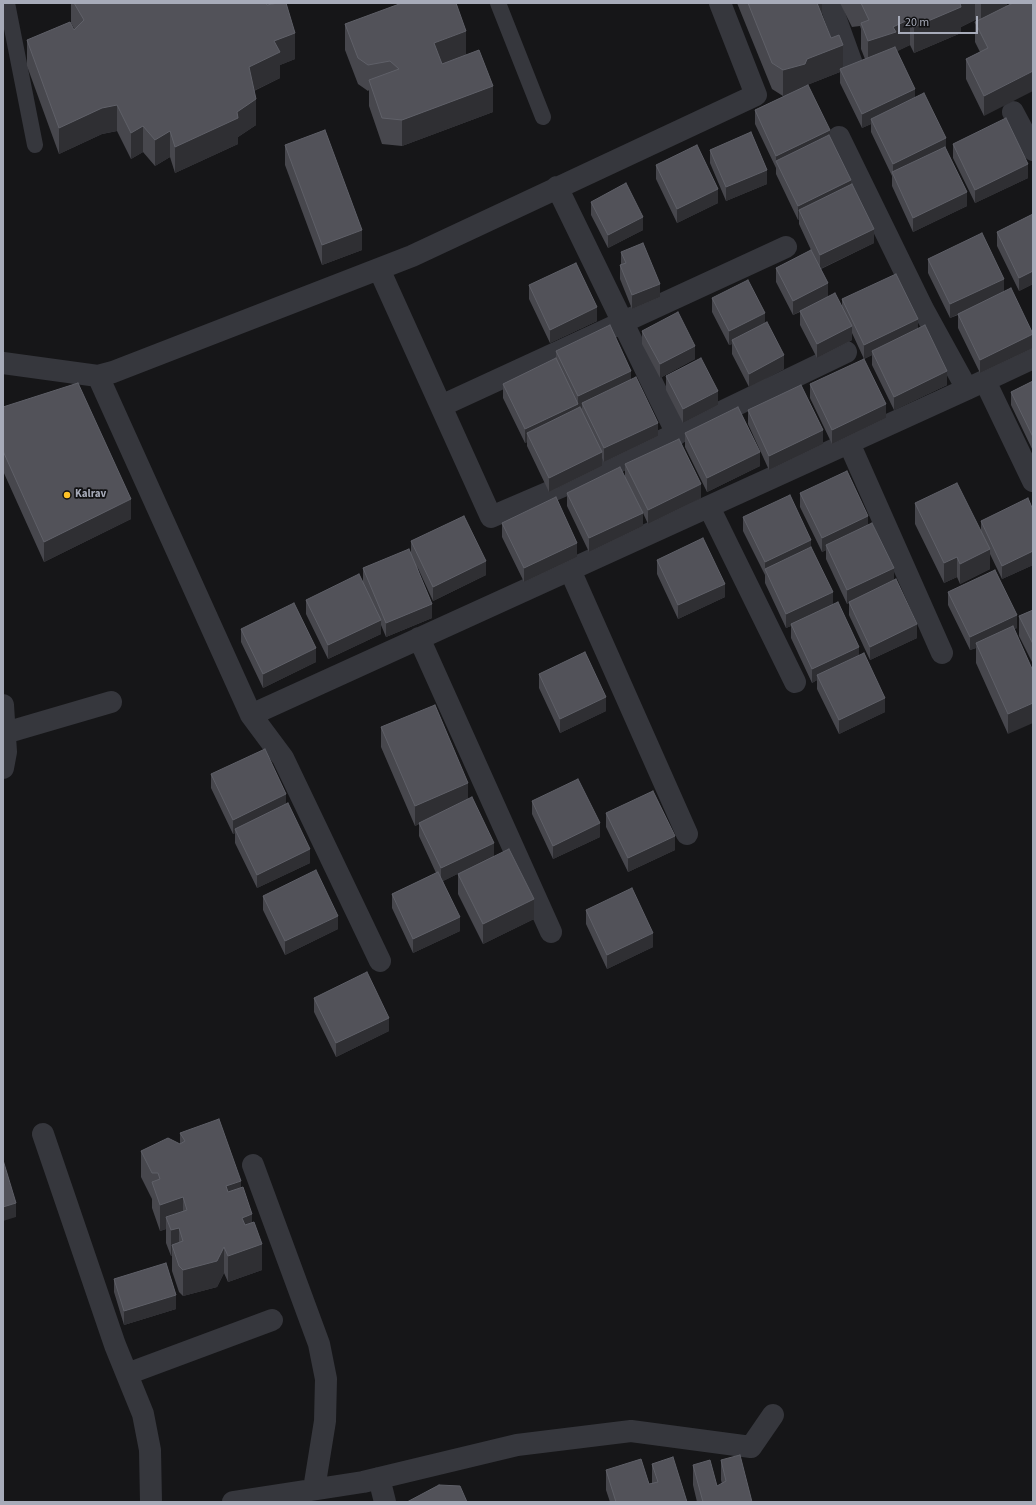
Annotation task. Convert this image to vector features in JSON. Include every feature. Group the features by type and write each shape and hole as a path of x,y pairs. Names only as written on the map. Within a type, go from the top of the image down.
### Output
{"street":[{"path":"3,363 98,376 114,372 412,256 756,95 720,3"},
{"path":"830,3 852,64"},
{"path":"1013,112 1033,150"},
{"path":"839,137 923,309 976,385 1033,481"},
{"path":"557,187 677,434"},
{"path":"441,406 786,247"},
{"path":"379,269 491,517 603,470 846,352"},
{"path":"251,715 1033,358"},
{"path":"98,376 251,715 283,758 380,961"},
{"path":"849,443 942,654"},
{"path":"709,507 795,682"},
{"path":"570,570 687,834"},
{"path":"419,638 551,932"},
{"path":"5,733 111,702"},
{"path":"3,705 6,752 3,768"},
{"path":"44,1134 112,1337 143,1414 150,1450 151,1502"},
{"path":"253,1165 319,1344 326,1379 325,1421 314,1489"},
{"path":"127,1374 272,1320"},
{"path":"233,1502 379,1478 517,1445 631,1431 751,1447 773,1415"},
{"path":"379,1478 385,1502"}],"lane":[{"path":"7,3 35,145"},
{"path":"498,3 543,117"}],"building":[{"path":"74,3 266,3 267,5 286,3 295,33 274,41 280,52 249,67 256,99 237,112 238,118 175,147 170,131 155,140 143,126 131,133 117,105 102,108 59,128 27,40 70,22 74,30 84,20"},
{"path":"402,3 456,3 466,31 434,43 442,64 479,50 493,86 402,120 382,118 369,80 399,69 390,61 368,65 358,58 345,24"},
{"path":"748,3 817,3 831,38 839,35 843,45 807,59 805,64 783,70 772,63"},
{"path":"861,3 960,3 961,7 914,27 910,19 893,27 896,32 868,41 861,23 869,20"},
{"path":"1013,3 1033,3 1033,71 984,96 966,59 988,48 975,22"},
{"path":"895,47 915,89 862,114 840,69"},
{"path":"808,85 830,130 776,156 755,110"},
{"path":"924,93 946,138 893,164 871,119"},
{"path":"1006,118 1028,164 975,190 953,144"},
{"path":"325,130 362,230 322,245 285,145"},
{"path":"751,132 767,170 726,187 710,150"},
{"path":"829,135 851,180 798,206 776,161"},
{"path":"697,145 718,189 677,209 656,165"},
{"path":"945,147 967,192 913,218 892,172"},
{"path":"626,183 643,217 608,235 591,202"},
{"path":"852,184 874,229 820,255 799,210"},
{"path":"1033,214 1033,271 1019,278 997,232"},
{"path":"982,233 1004,279 950,304 928,259"},
{"path":"643,243 660,284 632,295 620,265 626,263 621,252"},
{"path":"811,250 828,283 793,301 776,268"},
{"path":"576,263 597,307 550,330 529,285"},
{"path":"896,274 918,319 864,345 842,299"},
{"path":"748,280 765,313 729,331 712,298"},
{"path":"1011,288 1033,334 980,360 958,314"},
{"path":"835,293 852,326 817,344 800,311"},
{"path":"678,312 695,346 660,364 642,331"},
{"path":"767,322 784,355 749,374 732,340"},
{"path":"610,325 631,371 578,396 556,351"},
{"path":"925,325 947,371 894,397 872,351"},
{"path":"556,358 578,404 525,429 503,384"},
{"path":"701,358 718,391 683,409 666,376"},
{"path":"864,359 886,404 832,430 810,384"},
{"path":"636,377 658,423 604,448 582,403"},
{"path":"1033,381 1033,437 1011,392"},
{"name":"Kalrav","path":"78,383 131,499 44,542 3,451 3,407"},
{"path":"801,385 823,430 769,456 748,410"},
{"path":"580,407 602,452 549,478 527,433"},
{"path":"738,407 760,452 707,478 685,433"},
{"path":"679,439 701,484 648,510 625,464"},
{"path":"620,467 643,513 589,538 567,493"},
{"path":"847,471 868,516 822,538 800,493"},
{"path":"957,483 990,549 960,564 957,557 944,563 915,503"},
{"path":"790,495 811,540 765,562 743,517"},
{"path":"556,497 577,543 524,568 502,523"},
{"path":"1028,498 1033,510 1033,551 1002,566 981,521"},
{"path":"464,516 486,561 433,587 411,541"},
{"path":"872,523 894,568 847,590 826,545"},
{"path":"703,538 725,584 678,605 657,560"},
{"path":"811,547 833,592 786,614 765,569"},
{"path":"409,549 432,604 386,623 363,568"},
{"path":"995,570 1017,615 970,637 948,592"},
{"path":"359,574 381,620 328,645 306,600"},
{"path":"896,579 917,624 870,647 849,602"},
{"path":"838,602 859,647 812,669 791,624"},
{"path":"294,603 316,648 263,674 241,629"},
{"path":"1033,610 1033,644 1019,616"},
{"path":"1013,626 1033,671 1033,703 1008,714 976,643"},
{"path":"585,652 606,697 560,719 539,674"},
{"path":"864,653 885,698 839,720 817,675"},
{"path":"435,705 468,783 415,806 381,727"},
{"path":"265,749 286,794 233,820 211,774"},
{"path":"578,779 600,823 553,846 532,801"},
{"path":"653,791 675,836 628,858 606,813"},
{"path":"472,797 494,843 441,868 419,823"},
{"path":"288,803 310,849 257,875 235,829"},
{"path":"509,849 534,899 483,924 458,874"},
{"path":"316,870 338,916 285,941 263,896"},
{"path":"438,872 460,917 413,939 392,894"},
{"path":"632,888 653,933 607,955 586,910"},
{"path":"367,972 389,1018 336,1043 314,998"},
{"path":"219,1119 241,1181 226,1186 228,1192 243,1187 252,1214 242,1218 245,1225 254,1222 262,1244 228,1256 224,1247 217,1261 183,1270 179,1266 172,1245 183,1241 179,1228 171,1230 166,1217 187,1210 183,1197 160,1205 152,1182 160,1179 158,1173 152,1173 141,1151 168,1138 180,1144 185,1141 180,1133"},
{"path":"3,1160 16,1203 3,1207"},
{"path":"166,1263 176,1295 124,1311 114,1279"},
{"path":"740,1455 752,1502 703,1502 693,1465 710,1460 717,1486 726,1481 721,1460"},
{"path":"673,1457 687,1502 616,1502 606,1470 641,1459 649,1484 658,1482 652,1464"},
{"path":"439,1485 460,1486 467,1502 407,1502"}],"place":[{"name":"Kalrav","path":"67,495"}]}
